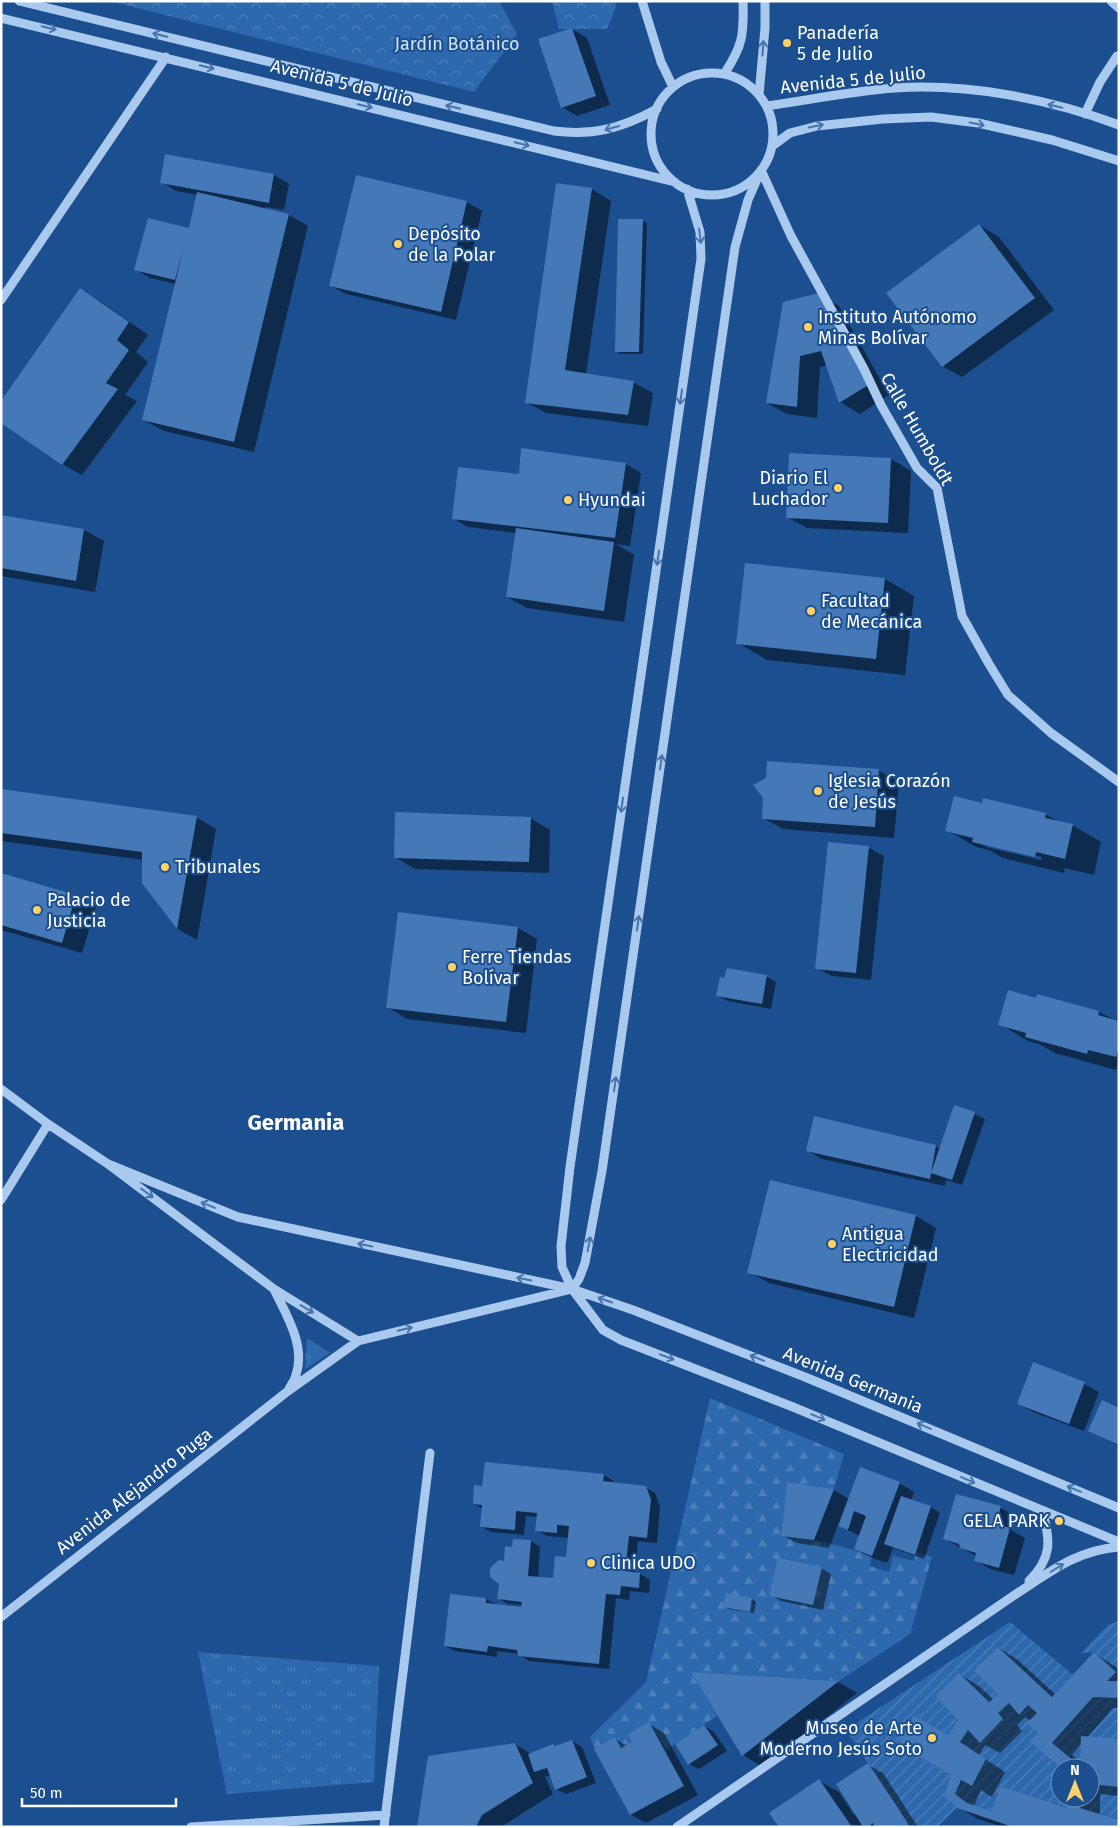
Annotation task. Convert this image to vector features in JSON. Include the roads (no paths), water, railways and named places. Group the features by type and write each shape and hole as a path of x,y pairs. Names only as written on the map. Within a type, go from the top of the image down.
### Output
{"street":[{"name":"Avenida 5 de Julio","path":"19,1 554,131 572,134 611,129 657,109"},
{"path":"642,1 661,62 673,87"},
{"path":"724,74 740,48 743,26 743,1"},
{"path":"759,95 765,28 765,1"},
{"path":"1111,1 1119,8"},
{"name":"Avenida 5 de Julio","path":"1,18 676,182"},
{"path":"1085,114 1100,82 1118,53"},
{"path":"1,300 166,57"},
{"path":"1,1089 48,1124 108,1164 274,1289 358,1341 572,1289 579,1279 585,1263 602,1171 735,247 748,200 772,146 772,118 767,106 749,85 737,78 711,73 698,75 673,87 664,97 652,122 653,149 658,161 676,182 687,189 700,193 714,194 728,192 740,187 752,180 761,170"},
{"name":"Avenida 5 de Julio","path":"767,106 895,88 960,88 985,91 1061,107 1119,125"},
{"path":"772,146 790,134 817,126 883,118 931,118 978,123 1052,140 1119,161"},
{"name":"Calle Humboldt","path":"761,170 791,236 864,369 881,405 916,468 937,488 962,616 994,672 1008,695 1051,733 1119,782"},
{"path":"687,189 700,232 701,259 570,1167 560,1259 562,1267 572,1289 603,1330 621,1340 793,1407 1119,1542"},
{"path":"1,1200 48,1124"},
{"name":"Avenida Germania","path":"108,1164 238,1217 572,1289 633,1310 805,1377 1119,1508"},
{"path":"274,1289 294,1332 300,1352 296,1375 288,1391"},
{"name":"Avenida Alejandro Puga","path":"1,1617 288,1391 358,1341"},
{"path":"384,1827 430,1453"},
{"path":"1016,1594 1042,1565 1048,1550 1049,1532 1042,1510"},
{"path":"677,1827 1016,1594 1073,1558 1101,1548 1119,1547"},
{"path":"191,1827 386,1815"}],"place":[{"name":"Panadería 5 de Julio","path":"787,43"},
{"name":"Depósito de la Polar","path":"398,244"},
{"name":"Instituto Autónomo Minas Bolívar","path":"808,327"},
{"name":"Diario El Luchador","path":"838,488"},
{"name":"Hyundai","path":"568,500"},
{"name":"Facultad de Mecánica","path":"811,611"},
{"name":"Iglesia Corazón de Jesús","path":"818,791"},
{"name":"Tribunales","path":"165,867"},
{"name":"Palacio de Justicia","path":"37,910"},
{"name":"Ferre Tiendas Bolívar","path":"452,967"},
{"name":"Antigua Electricidad","path":"832,1244"},
{"name":"GELA PARK","path":"1059,1521"},
{"name":"Clinica UDO","path":"591,1563"},
{"name":"Museo de Arte Moderno Jesús Soto","path":"932,1738"}],"district":[{"name":"Germania","path":"296,1122"}],"park label":[{"name":"Jardín Botánico","path":"457,44"}]}
